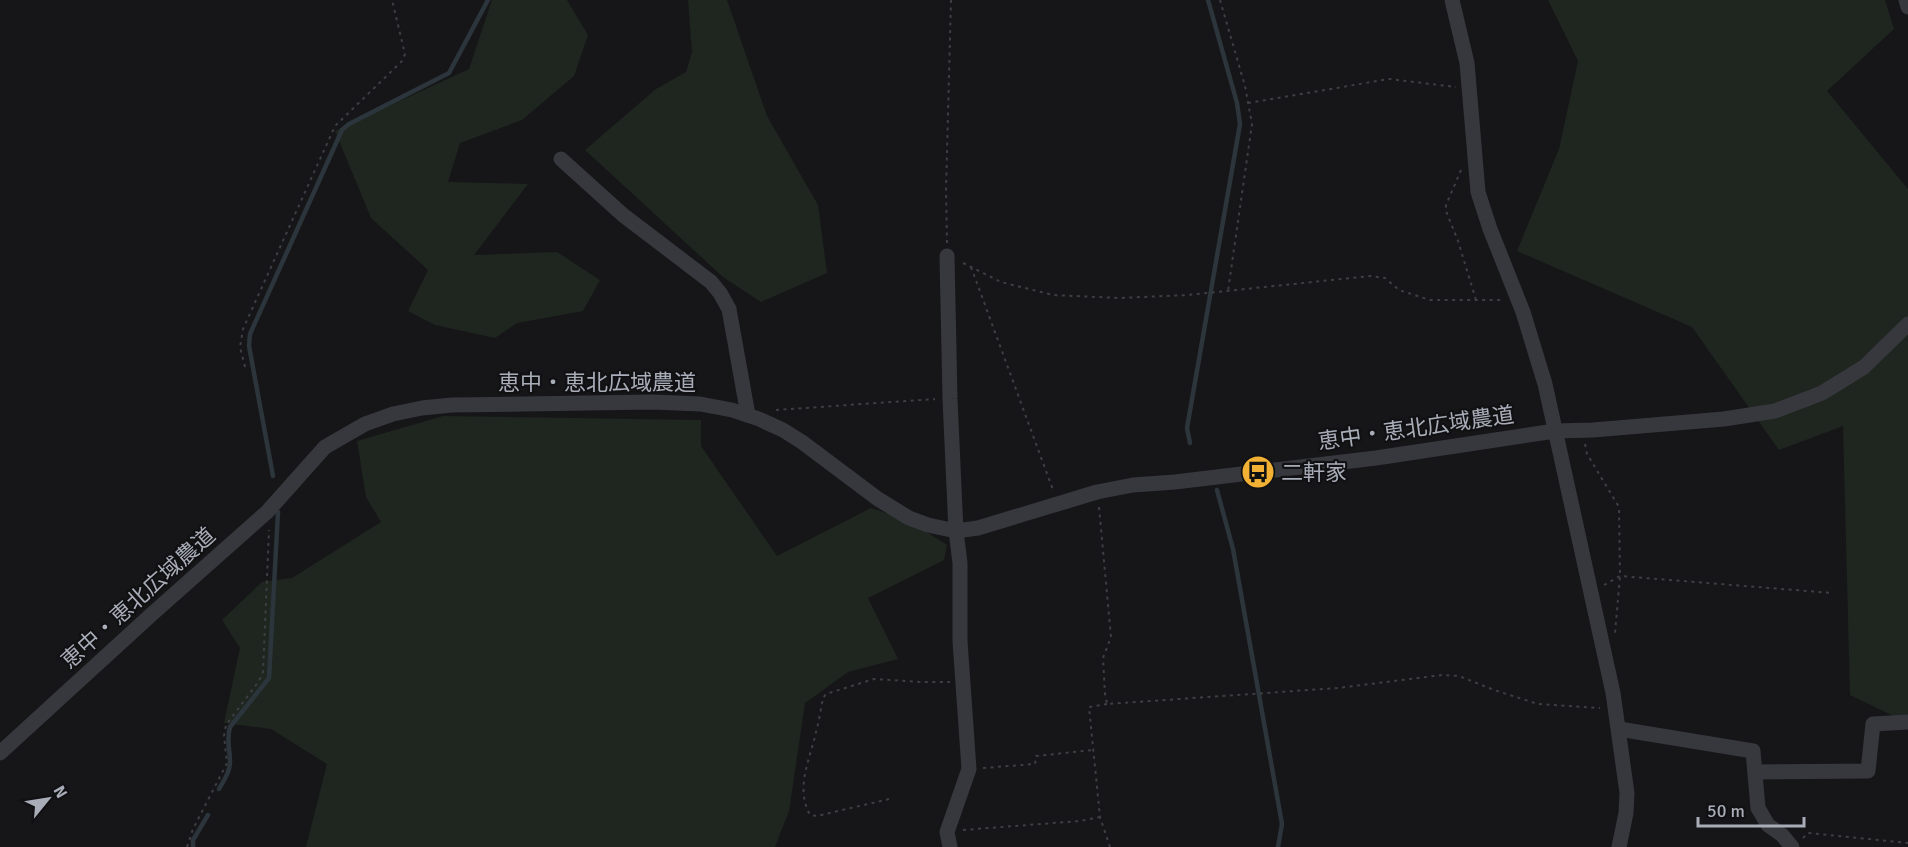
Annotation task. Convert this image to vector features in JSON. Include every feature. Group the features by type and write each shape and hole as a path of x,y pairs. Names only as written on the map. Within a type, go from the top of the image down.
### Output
{"street":[{"path":"1452,0 1463,41 1475,166 1483,208 1518,300 1545,384 1616,708 1627,793 1626,813 1618,847"},
{"path":"1906,0 1908,7"},
{"path":"561,159 623,215 711,282 720,293 729,309 754,417"},
{"path":"947,256 950,399 956,531 960,563 960,641 969,769 948,839"},
{"name":"恵中・恵北広域農道","path":"0,753 267,512 326,447 365,424 393,414 452,405 653,402 700,404 754,417 802,442 861,487 909,518 956,531 978,528 1097,492 1134,485 1376,458 1555,431 1724,419 1776,411 1822,393 1864,367 1908,324"},
{"path":"1755,772 1868,771 1873,724 1908,722"},
{"path":"1619,729 1753,751 1758,807 1768,825 1797,844"}],"path":[{"path":"245,367 240,347 243,329 335,126 402,61 405,54 392,0"},
{"path":"951,0 946,190 947,256 1001,282 1053,295 1119,298 1188,295 1370,276 1385,278 1399,290 1430,300 1518,300"},
{"path":"1220,0 1252,124 1228,291"},
{"path":"1248,103 1389,79 1468,89"},
{"path":"1475,166 1462,168 1446,205 1446,211 1476,300"},
{"path":"971,267 1059,504"},
{"path":"754,417 778,409 950,399"},
{"path":"1582,430 1587,454 1619,507 1620,576 1615,635"},
{"path":"1097,492 1111,637 1103,658 1107,704"},
{"path":"187,847 227,763 224,736 226,725 259,681 263,672 269,522 267,512"},
{"path":"1590,590 1614,581 1620,576 1832,593"},
{"path":"1110,847 1100,817 1089,707 1338,688 1442,675 1459,676 1538,704 1616,708"},
{"path":"889,799 857,808 817,816 810,815 805,806 803,775 823,698 826,694 874,679 920,682 963,680"},
{"path":"969,769 1035,764 1036,756 1093,750"},
{"path":"948,839 1100,817"},
{"path":"1797,844 1808,833 1908,843"}],"shaded area":[{"path":"492,0 567,0 588,35 574,76 522,120 460,143 448,182 528,184 474,255 557,252 600,280 583,311 517,323 495,338 435,325 408,311 428,270 371,218 335,131 469,69"},
{"path":"688,0 727,0 767,116 818,205 827,273 761,302 723,277 585,150 656,89 686,72 692,52"},
{"path":"1548,0 1885,0 1894,29 1827,91 1908,189 1908,723 1850,695 1843,426 1779,450 1692,327 1517,251 1559,149 1578,61"},
{"path":"443,416 701,420 701,446 777,556 871,508 910,524 947,545 944,560 868,598 898,659 848,672 805,703 789,811 775,847 306,847 327,764 271,729 224,723 240,648 222,620 262,582 292,578 381,522 366,497 357,441"}],"waterway":[{"path":"273,476 249,346 250,334 342,130 349,124 449,73 488,0"},
{"path":"1190,443 1187,428 1240,124 1237,103 1208,0"},
{"path":"1217,490 1233,549 1282,824 1278,847"},
{"path":"219,789 230,766 228,740 230,727 269,678 278,512"},
{"path":"193,847 193,840 208,815"}],"place":[{"name":"二軒家","path":"1258,472"}]}
